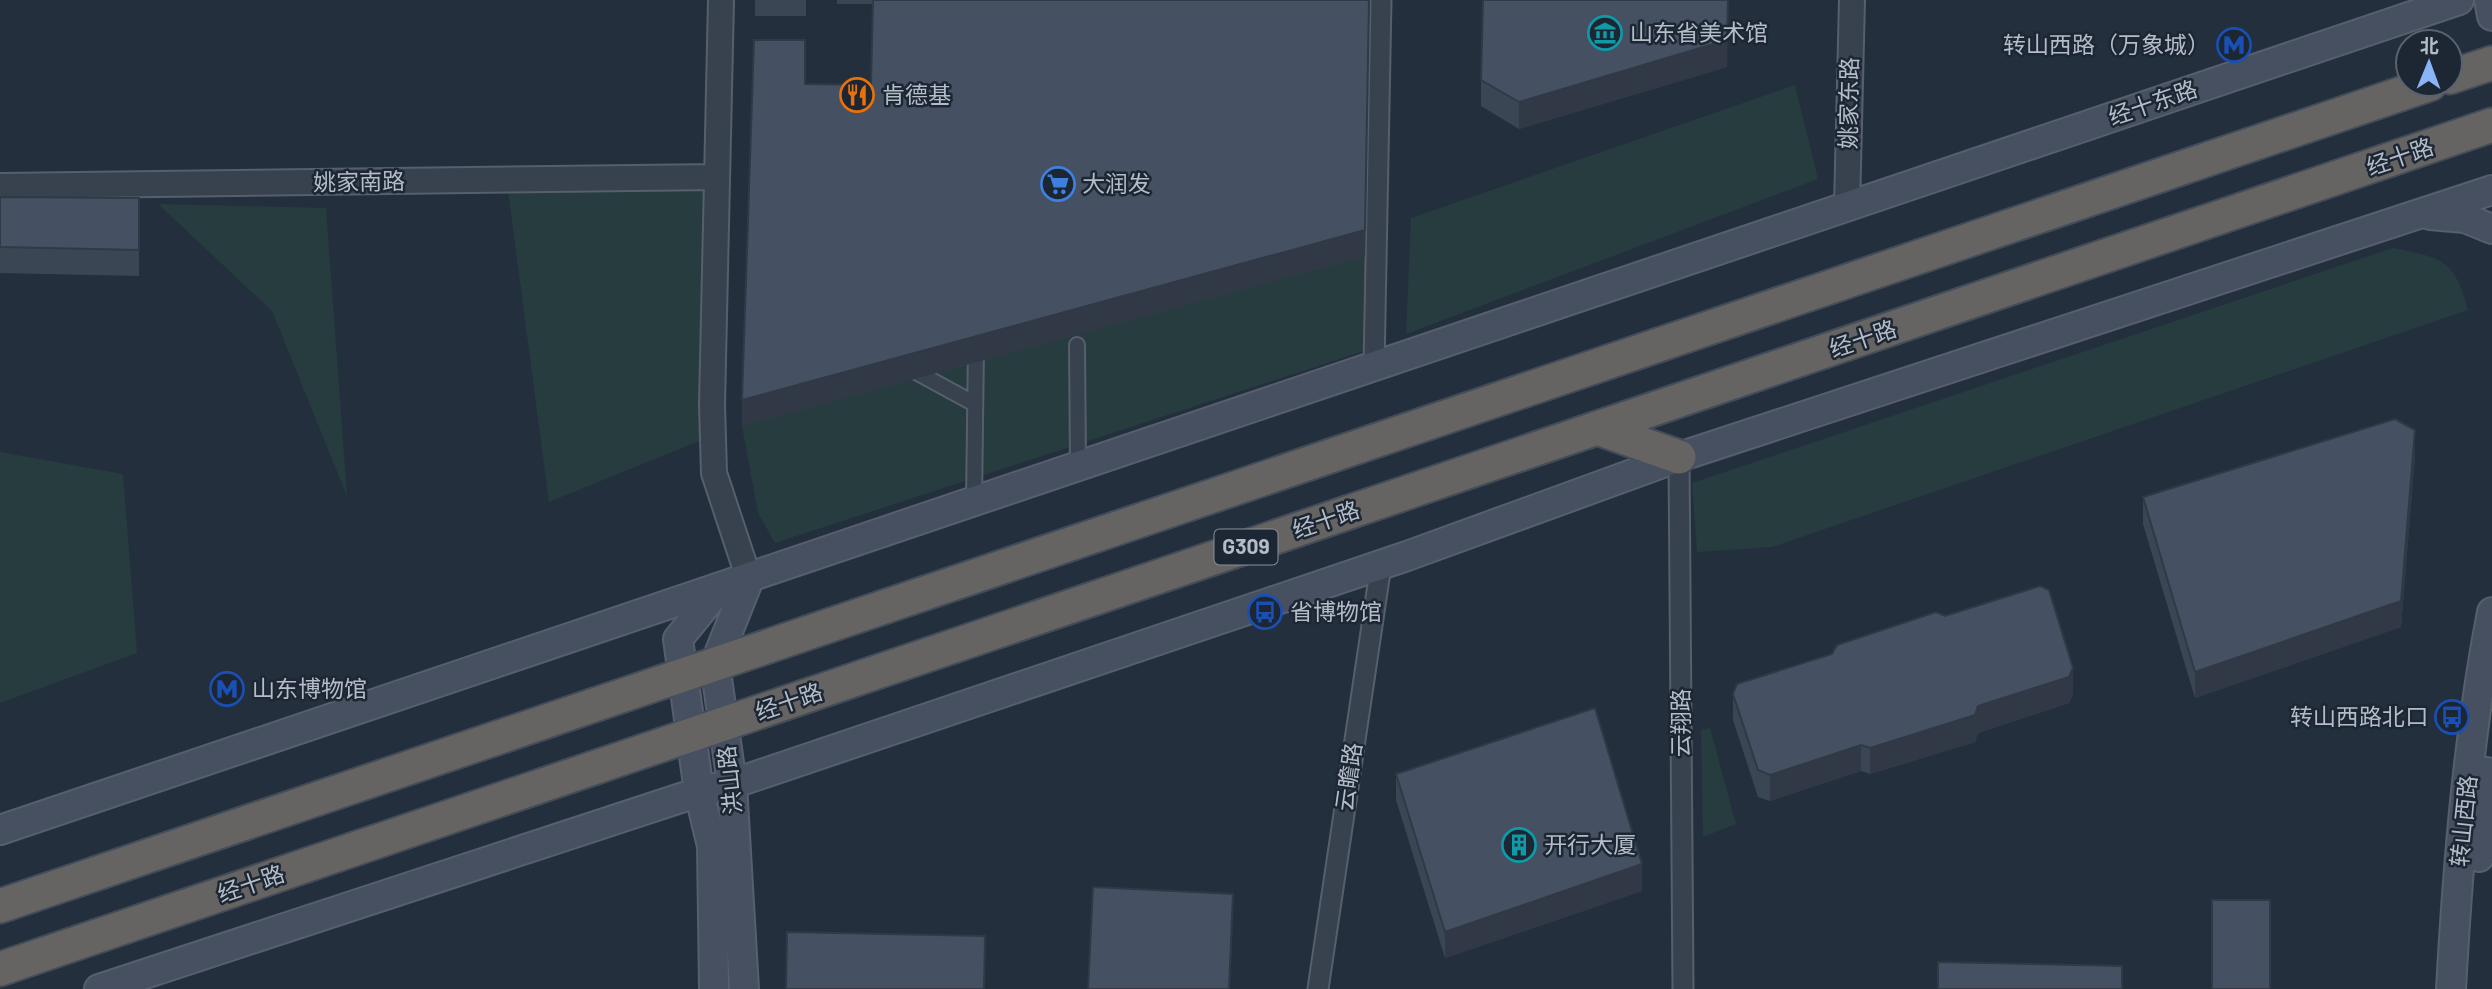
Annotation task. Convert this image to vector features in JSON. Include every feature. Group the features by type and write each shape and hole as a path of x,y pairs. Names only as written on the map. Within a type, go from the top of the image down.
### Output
{"highway":[{"path":"2464,72 2492,63"},
{"name":"G309","path":"0,906 2394,96"},
{"name":"经十路","path":"0,969 2492,125"},
{"path":"1597,428 1679,457"}],"main road":[{"name":"经十东路","path":"1847,207 2459,0"},
{"path":"2489,0 2492,16"},
{"path":"99,989 699,792 732,785 1381,565 1679,457 2492,190"},
{"path":"0,830 1847,207"},
{"path":"2420,215 2465,218 2492,229"},
{"path":"715,664 750,579"},
{"name":"洪山路","path":"714,989 712,846 699,792 678,639 718,590"},
{"name":"转山西路","path":"2451,989 2463,808 2480,673 2492,612"},
{"name":"洪山路","path":"715,664 732,785 744,989"},
{"name":"转山西路","path":"2467,989 2492,718"}],"street":[{"path":"721,0 712,405 714,473 750,579"},
{"path":"1374,367 1381,0"},
{"name":"姚家东路","path":"1847,207 1852,0"},
{"name":"姚家南路","path":"0,186 717,177"},
{"path":"974,503 976,345"},
{"path":"1077,345 1078,466"},
{"path":"890,358 975,404"},
{"name":"云翔路","path":"1679,457 1683,989"},
{"name":"云瞻路","path":"1318,989 1381,565"}],"green space":[{"name":"大润发","path":"894,0 1369,0 1364,351 775,543 758,513 742,426 754,66 805,67 803,207 887,211"},
{"path":"1795,85 1818,179 1406,334 1411,218"},
{"path":"705,190 704,439 549,502 508,191"},
{"path":"158,204 326,208 347,496 272,311"},
{"path":"2393,248 2424,255 2444,264 2458,280 2468,310 1772,547 1697,552 1692,483"},
{"path":"0,452 123,474 137,653 0,703"},
{"path":"1710,728 1736,824 1703,837 1701,730"}],"building":[{"name":"大润发","path":"873,0 1369,0 1365,230 742,400 754,40 805,40 805,84 871,85"},
{"name":"山东省美术馆","path":"1483,0 1728,0 1727,40 1519,102 1481,80"},
{"path":"0,197 139,198 139,250 0,247"},
{"path":"2395,419 2415,430 2401,601 2195,672 2143,497"},
{"path":"2040,586 2049,590 2073,668 2069,677 1978,706 1975,715 1870,748 1861,745 1770,775 1758,770 1733,694 1737,684 1832,654 1837,645 1936,612 1945,616"},
{"name":"开行大厦","path":"1595,708 1642,864 1445,932 1396,774"},
{"path":"1093,887 1233,894 1229,989 1088,989"},
{"path":"2212,900 2270,900 2270,989 2212,989"},
{"path":"787,932 985,936 984,989 786,989"},
{"path":"1938,962 2122,966 2122,989 1938,989"}],"place":[{"name":"山东省美术馆","path":"1605,33"},
{"name":"转山西路（万象城）","path":"2234,45"},
{"name":"肯德基","path":"857,95"},
{"name":"大润发","path":"1058,184"},
{"name":"省博物馆","path":"1265,612"},
{"name":"山东博物馆","path":"227,689"},
{"name":"转山西路北口","path":"2452,717"},
{"name":"开行大厦","path":"1519,845"}]}
